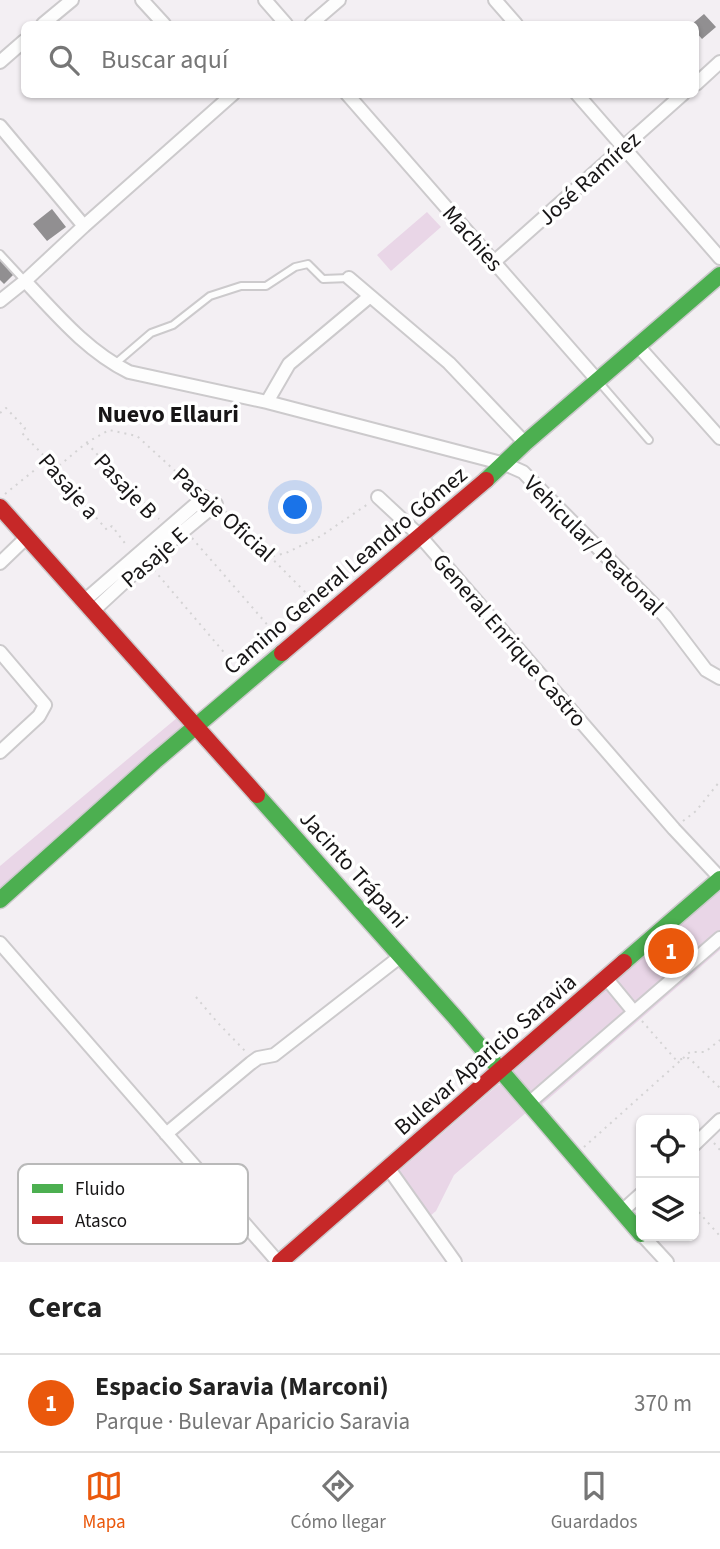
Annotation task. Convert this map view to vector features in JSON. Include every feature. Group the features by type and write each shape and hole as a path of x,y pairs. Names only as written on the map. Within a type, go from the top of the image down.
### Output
{"street":[{"path":"47,21 72,0"},
{"path":"142,0 161,21"},
{"path":"265,0 283,21"},
{"path":"314,21 339,0"},
{"path":"495,0 513,21"},
{"path":"0,62 21,44"},
{"path":"699,80 720,62"},
{"path":"0,301 227,98"},
{"name":"Machies","path":"350,98 598,381"},
{"path":"580,98 720,258"},
{"name":"José Ramírez","path":"494,262 679,98"},
{"path":"0,126 84,226"},
{"name":"Camino General Leandro Gómez","path":"0,900 197,726 505,464 525,443 720,275"},
{"name":"Vehicular/ Peatonal","path":"349,278 449,363 525,443"},
{"name":"Vehicular/ Peatonal","path":"25,281 83,342 129,372 267,402 505,464 523,472 665,616 706,670 720,678"},
{"path":"267,402 289,363 369,296"},
{"path":"638,346 720,438"},
{"name":"Pasaje E","path":"88,606 182,524 204,497"},
{"name":"General Enrique Castro","path":"378,498 419,536 674,828 718,886"},
{"name":"Pasaje E","path":"141,560 165,531 216,504"},
{"name":"Jacinto Trápani","path":"0,507 401,956 636,1228"},
{"path":"0,563 27,537"},
{"path":"0,652 45,705 39,716 0,752"},
{"name":"Bulevar Aparicio Saravia","path":"279,1262 606,978 718,886"},
{"path":"529,1103 720,938"},
{"path":"0,943 192,1164"},
{"path":"166,1134 254,1060 274,1055 401,956"},
{"path":"606,978 634,1012"},
{"path":"699,1140 720,1120"},
{"path":"388,1169 455,1262"},
{"path":"621,1212 636,1198"},
{"path":"248,1227 279,1262"},
{"name":"Jacinto Trápani","path":"647,1241 661,1260"}],"lane":[{"path":"0,254 25,281"},
{"path":"115,365 151,333 173,325 210,296 242,286 266,286 295,267 308,264 323,279 349,278"},
{"path":"598,381 649,440"}],"path":[{"name":"Pasaje a","path":"0,407 25,428 22,433 107,530 112,526 141,560"},
{"name":"Pasaje Oficial","path":"86,443 109,429 137,436 204,497"},
{"path":"54,470 86,443"},
{"name":"Pasaje B","path":"86,443 129,490 135,491 158,517 165,531"},
{"path":"0,498 48,460"},
{"path":"271,556 286,553 321,536 378,498"},
{"name":"Pasaje Oficial","path":"216,504 271,556 328,616"},
{"name":"Pasaje B","path":"182,524 289,649"},
{"path":"141,560 250,682"},
{"path":"674,828 696,811 720,781"},
{"path":"196,997 254,1060"},
{"path":"634,1012 676,1060 689,1058 720,1088"},
{"path":"573,1157 690,1052 705,1052 720,1040"},
{"path":"699,1212 720,1236"}],"shaded area":[{"path":"427,212 441,227 391,271 377,255"},
{"path":"184,712 197,726 0,900 0,866"},
{"path":"720,885 720,950 539,1107 512,1075 513,1067"},
{"path":"503,1084 528,1111 454,1175 436,1211 430,1216 399,1171 498,1085"}],"building":[{"path":"704,14 716,27 702,39 699,36 699,21 696,21"},
{"path":"52,209 66,227 47,241 33,224"},
{"path":"0,260 14,274 4,284 0,280"}],"traffic: fast":[{"path":"486,480 525,443 720,275"},
{"path":"0,900 155,761 282,653"},
{"path":"257,795 454,1016 636,1228"},
{"path":"624,962 720,879"}],"traffic: jam":[{"path":"282,653 486,480"},
{"path":"0,507 257,795"},
{"path":"280,1262 624,962"}],"place":[{"name":"Espacio Saravia (Marconi)","path":"671,951"}],"district":[{"name":"Nuevo Ellauri","path":"168,414"}]}
